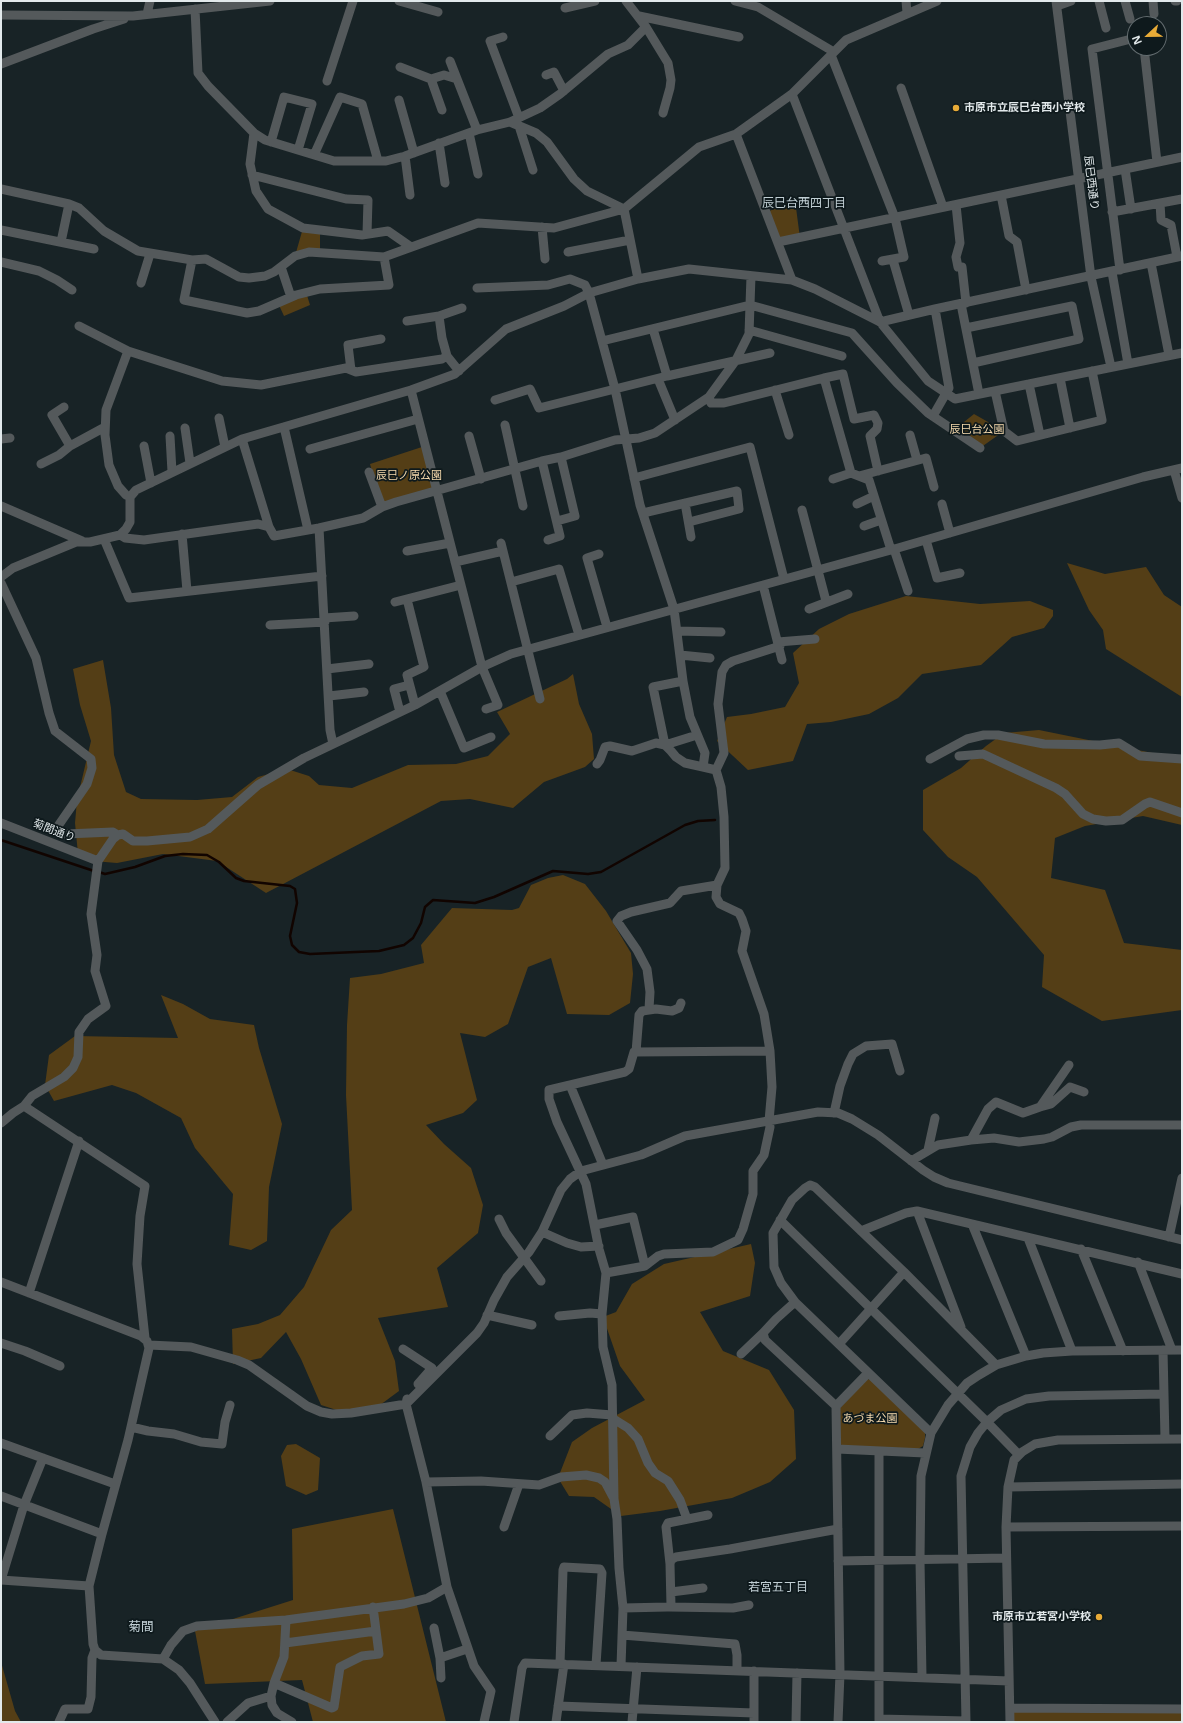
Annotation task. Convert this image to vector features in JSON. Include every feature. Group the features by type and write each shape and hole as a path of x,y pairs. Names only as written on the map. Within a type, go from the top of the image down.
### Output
{"street":[{"path":"147,14 150,1"},
{"path":"327,80 353,1"},
{"path":"399,1 438,12"},
{"path":"565,8 595,1"},
{"path":"626,1 639,16 668,63 671,80 663,113"},
{"path":"734,1 760,4 832,54 895,218 904,257 882,261"},
{"path":"906,1 907,13"},
{"path":"1,189 69,204 79,208 104,230 138,251 192,260 206,259 239,277 249,278 265,276 281,267 295,256 309,252 384,257 478,223 554,228 624,209 699,147 736,134 792,94 846,40 936,1"},
{"path":"1057,4 1071,1"},
{"path":"1098,1 1106,28"},
{"path":"1125,1 1129,16"},
{"path":"1152,1 1154,14"},
{"path":"1,15 133,16 195,9 211,4 266,2"},
{"name":"辰巳西通り","path":"1057,4 1091,277 1111,367"},
{"path":"195,9 198,73 208,86 254,133 271,142 334,161 386,161 414,153 473,131 510,122 519,122 548,142 574,179 587,191 624,209"},
{"path":"1,64 92,29 133,16"},
{"path":"639,16 739,38"},
{"path":"519,122 564,91 608,54 628,45 646,27"},
{"path":"503,37 490,41 519,122 533,170"},
{"path":"1127,40 1092,49 1106,173 1112,212 1116,271 1128,364"},
{"path":"1145,56 1157,162"},
{"path":"450,61 473,131 478,174"},
{"path":"400,67 431,79 444,75 457,79"},
{"path":"546,75 554,72 564,91"},
{"path":"431,79 442,110"},
{"path":"901,88 943,207"},
{"path":"792,94 880,322 928,381 954,399 1182,352"},
{"path":"271,142 284,97 312,104 298,150"},
{"path":"314,155 340,97 362,104 378,161"},
{"path":"399,100 414,153"},
{"path":"254,133 250,164 256,191 268,209 303,228 362,235 388,230 411,247"},
{"path":"736,134 792,280"},
{"path":"439,143 445,183"},
{"path":"405,156 410,195"},
{"path":"778,242 1182,157"},
{"path":"1126,169 1130,209"},
{"path":"252,174 346,199 368,200 367,234"},
{"path":"1001,195 1009,236 1017,242 1026,290"},
{"path":"1112,212 1182,199"},
{"path":"1,577 13,568 76,542 104,539 120,534 126,529 130,522 130,497 136,490 190,463 242,439 411,390 455,374 506,329 564,306 589,293 638,279 688,269 792,280 815,289 880,322 1180,257 1171,225 1161,220 1160,203"},
{"path":"62,242 69,204"},
{"path":"956,205 960,243 956,257 958,267 962,267 966,328 979,394"},
{"path":"624,209 638,279"},
{"path":"542,228 545,259"},
{"path":"1,230 94,249"},
{"path":"568,252 630,240"},
{"path":"141,283 150,254"},
{"path":"192,260 184,300 248,313 258,311 291,297 320,289 389,285 384,257"},
{"path":"893,260 909,315"},
{"path":"1,262 39,271 58,280 72,290"},
{"path":"1151,263 1169,355"},
{"path":"281,267 291,297"},
{"path":"242,439 269,526 274,536 320,528 363,518 382,507 396,502 438,492 615,440 639,438 655,433 709,397 736,360 749,334 751,276"},
{"path":"476,288 548,285 570,279 585,285 589,293 615,389 643,513 674,609 683,681 690,717 705,753 704,767"},
{"path":"602,341 750,305 852,333 897,383 933,416 980,448"},
{"path":"966,328 1072,306 1078,332 1079,339 973,363"},
{"path":"407,321 438,316 462,308"},
{"path":"933,416 949,388 935,309"},
{"path":"438,316 447,356 459,371"},
{"path":"79,326 128,351 222,381 255,385 346,368 356,372 442,359 447,356"},
{"path":"653,329 662,378 675,420"},
{"path":"749,330 842,356"},
{"path":"351,370 348,345 381,339"},
{"path":"128,351 108,403 105,427 106,451 109,465 118,486 126,495 130,497"},
{"path":"495,400 530,389 539,408 770,353"},
{"path":"995,391 1004,431 1017,441 1102,420 1092,371"},
{"path":"709,397 711,403 724,403 842,374 854,419 874,415 878,424 877,429 870,436 878,471"},
{"path":"824,378 855,474"},
{"path":"1060,378 1070,428"},
{"path":"1029,384 1040,435"},
{"path":"411,390 482,667 498,705 486,709"},
{"path":"775,390 789,435"},
{"path":"64,407 52,415 70,446"},
{"path":"219,418 225,447"},
{"path":"310,450 418,419"},
{"path":"505,425 523,506"},
{"path":"41,464 59,455 70,446 105,427"},
{"path":"284,427 308,530"},
{"path":"185,428 190,463"},
{"path":"910,435 918,460"},
{"path":"170,436 172,472"},
{"path":"469,436 481,479"},
{"path":"144,446 151,483"},
{"path":"634,478 750,447 784,579"},
{"path":"557,521 575,516 561,457"},
{"path":"833,480 855,474 878,471 926,458 934,487"},
{"path":"542,461 560,536 548,540"},
{"path":"1,1123 24,1106 32,1096 64,1077 73,1068 78,1057 79,1032 88,1019 106,1006 95,972 96,945 91,921 98,861 113,839 118,835 123,834 133,841 166,841 190,837 208,829 258,785 304,758 415,705 482,667 511,654 893,550 1143,477 1178,469 1182,498"},
{"path":"369,472 382,507"},
{"path":"855,474 870,480 881,520 908,591"},
{"path":"643,513 737,491 739,509 689,522"},
{"path":"857,504 874,496"},
{"path":"685,503 692,537"},
{"path":"942,504 950,533"},
{"path":"1,506 85,542"},
{"path":"802,510 826,601"},
{"path":"864,526 881,520"},
{"path":"120,534 125,538 144,540 258,524 269,526"},
{"path":"320,528 330,730 333,744"},
{"path":"182,534 187,592"},
{"path":"104,539 129,598 322,576"},
{"path":"926,540 936,578 960,573"},
{"path":"407,551 450,543"},
{"path":"455,562 502,547 540,699"},
{"path":"599,554 587,558 607,627"},
{"path":"511,582 559,569 579,635"},
{"path":"1,583 36,658 48,713 55,731 91,759 92,768 87,784 58,826 60,833 113,832 118,835"},
{"path":"395,602 461,585"},
{"path":"763,585 782,660"},
{"path":"809,609 826,601 848,594"},
{"path":"407,599 424,667 407,675 415,705"},
{"path":"270,625 354,616"},
{"path":"677,631 721,632"},
{"path":"606,1273 645,1266 658,1256 664,1254 713,1252 738,1240 743,1229 753,1194 753,1171 764,1155 768,1144 772,1087 770,1051 764,1014 742,951 746,932 739,913 720,904 716,897 717,886 725,868 721,787 716,770 724,753 718,704 722,672 726,665 779,644 815,639"},
{"path":"680,655 710,658"},
{"path":"327,669 369,664"},
{"path":"683,681 653,687 665,745 676,758 685,763 716,770"},
{"path":"400,712 394,689 409,685"},
{"path":"440,691 464,748 491,737"},
{"path":"328,696 364,692"},
{"path":"597,764 605,747 610,746 632,751 651,743 665,745 697,735"},
{"path":"930,759 968,739 984,735 998,735 1044,744 1100,745 1119,743 1140,756 1182,759"},
{"path":"959,756 984,754 1056,788 1065,794 1083,814 1092,819 1106,821 1122,820 1144,804 1150,802 1182,813"},
{"name":"菊間通り","path":"1,823 98,861"},
{"path":"649,1009 650,992 647,969 637,950 617,921 622,916 631,912 670,903 681,891 717,886"},
{"path":"621,1666 623,1608 617,1519 614,1499 612,1385 603,1348 602,1314 606,1273 586,1184 557,1122 549,1098 549,1090 625,1072 630,1069 632,1056 636,1052 639,1015 642,1010 649,1009 672,1011 679,1008 681,1003"},
{"path":"834,1113 840,1086 853,1054 866,1046 892,1044 900,1071"},
{"path":"636,1052 770,1051"},
{"path":"1040,1107 1069,1065"},
{"path":"570,1085 604,1165"},
{"path":"972,1140 988,1109 996,1102 1023,1113 1051,1104 1070,1087 1084,1092"},
{"path":"24,1106 145,1186 140,1216 137,1264 147,1342 131,1427 89,1586 92,1644 95,1650 101,1655 163,1659 179,1670 190,1683 216,1722"},
{"path":"1,1282 147,1342 190,1347 236,1360 248,1365 307,1406 321,1412 332,1414 406,1404 477,1333 484,1324 494,1300 507,1277 524,1258 542,1232 565,1184 581,1171 641,1155 685,1136 818,1112 834,1113 852,1119 878,1135 934,1177 948,1183 1182,1240"},
{"path":"928,1150 935,1118"},
{"path":"912,1161 938,1145 994,1138 1019,1142 1044,1139 1052,1137 1071,1127 1081,1125 1182,1125"},
{"path":"29,1294 79,1141"},
{"path":"1169,1237 1182,1178"},
{"path":"931,1433 795,1302 781,1283 774,1267 773,1233 792,1200 810,1185 815,1187 904,1272 996,1365"},
{"path":"917,1211 962,1330"},
{"path":"861,1231 906,1212 917,1211 1028,1238 1138,1262 1182,1274"},
{"path":"594,1225 633,1217 645,1266"},
{"path":"499,1219 506,1233 541,1281"},
{"path":"780,1220 958,1393 1018,1455"},
{"path":"972,1224 1026,1356"},
{"path":"542,1232 581,1247 599,1246"},
{"path":"1028,1238 1072,1351"},
{"path":"1081,1249 1123,1351"},
{"path":"1138,1262 1168,1350 1164,1394 1165,1439"},
{"path":"840,1344 904,1272"},
{"path":"741,1354 795,1302"},
{"path":"559,1316 590,1313 602,1314"},
{"path":"488,1315 532,1325"},
{"path":"764,1333 765,1340 836,1406"},
{"path":"1,1343 25,1351 60,1366"},
{"path":"403,1349 432,1368 408,1395 406,1404 426,1482 447,1587 474,1666 491,1691 484,1722"},
{"path":"922,1678 920,1560 921,1476 925,1453 931,1433 948,1405 967,1383 996,1365 1026,1356 1072,1351 1182,1350"},
{"path":"838,1722 840,1674 836,1406 868,1373"},
{"path":"879,1451 879,1721 966,1721 962,1476 970,1447 978,1433 987,1422 1001,1410 1026,1398 1049,1396 1164,1394"},
{"path":"131,1427 148,1431 174,1434 201,1442 222,1444 225,1422 230,1405"},
{"path":"550,1436 572,1415 587,1413 612,1416 628,1428 638,1439 648,1463 655,1473 672,1485 680,1500 687,1519"},
{"path":"1010,1722 1006,1527 1008,1487 1014,1460 1018,1455 1036,1444 1058,1440 1182,1439"},
{"path":"1,1443 115,1484"},
{"path":"837,1449 925,1453"},
{"path":"43,1458 24,1505 1,1580 89,1586"},
{"path":"426,1482 481,1481 539,1485 561,1477 586,1475 600,1478 605,1482 614,1499"},
{"path":"504,1527 519,1484"},
{"path":"1008,1487 1182,1484"},
{"path":"1,1496 102,1534"},
{"path":"669,1607 671,1606 670,1564 666,1527 668,1523 672,1521 708,1515"},
{"path":"1006,1527 1182,1526"},
{"path":"670,1564 671,1560 676,1557 730,1549 838,1529"},
{"path":"838,1561 1006,1558"},
{"path":"556,1722 562,1664 564,1567 600,1569 602,1573 596,1665"},
{"path":"163,1659 170,1645 183,1631 197,1626 286,1620 404,1604 428,1598 447,1587"},
{"path":"671,1592 703,1588"},
{"path":"623,1608 733,1608 749,1606"},
{"path":"274,1683 332,1708 334,1707 340,1667 362,1656 379,1654 373,1607"},
{"path":"286,1620 284,1657 274,1683 271,1696 274,1710 292,1722"},
{"path":"434,1628 440,1658 441,1678"},
{"path":"285,1643 376,1630"},
{"path":"622,1636 734,1644 737,1655 737,1671"},
{"path":"440,1658 467,1649"},
{"path":"59,1722 65,1709 88,1709 91,1697 92,1658 95,1650"},
{"path":"514,1722 522,1668 525,1663 1009,1681"},
{"path":"632,1722 637,1667"},
{"path":"558,1706 633,1709 754,1718 754,1671"},
{"path":"796,1722 797,1673"},
{"path":"227,1722 248,1703 271,1696"},
{"path":"1010,1708 1182,1709"}],"green space":[{"path":"795,200 800,238 778,242 767,212"},
{"path":"303,228 320,230 320,252 295,256"},
{"path":"306,292 310,305 284,316 278,303"},
{"name":"辰巳台公園","path":"974,414 1004,431 980,448 954,430"},
{"name":"辰巳ノ原公園","path":"425,446 438,491 382,507 370,464"},
{"path":"1067,563 1105,574 1146,567 1164,595 1182,607 1182,697 1106,649 1103,630 1089,610"},
{"path":"906,596 980,604 1030,601 1053,610 1053,616 1044,628 1012,637 981,665 922,674 898,698 869,714 831,722 807,724 793,761 748,770 717,741 727,717 785,707 799,683 793,653 819,629 849,614"},
{"path":"103,660 111,708 114,755 126,792 141,799 197,800 232,797 258,777 287,769 309,776 319,785 352,788 408,765 456,764 488,756 510,734 497,712 567,679 573,674 579,704 592,734 594,759 585,767 544,782 513,808 470,799 441,801 266,893 217,861 163,854 117,863 93,861 78,854 75,823 77,800 91,741 80,705 73,669"},
{"path":"1039,730 1182,759 1182,825 1143,816 1085,826 1055,838 1051,878 1105,890 1124,943 1182,950 1182,1010 1102,1021 1042,987 1044,955 977,877 948,857 923,830 923,790 961,768 986,746 1004,733"},
{"path":"563,875 585,884 606,911 631,953 633,974 630,1003 609,1015 567,1014 551,958 528,967 508,1024 485,1037 460,1033 477,1100 463,1113 426,1125 444,1144 471,1168 483,1205 478,1233 437,1268 448,1307 378,1318 395,1361 399,1391 376,1408 349,1414 321,1405 301,1359 286,1332 261,1358 233,1364 232,1329 258,1324 280,1315 304,1287 331,1230 352,1210 346,1095 347,1025 350,978 381,974 424,963 421,945 452,908 512,910 519,908 531,885 548,878"},
{"path":"161,995 183,1004 210,1019 254,1025 259,1048 282,1124 269,1187 267,1241 251,1250 229,1245 233,1194 195,1148 181,1118 136,1093 112,1085 54,1101 45,1085 49,1055 75,1036 178,1038"},
{"path":"751,1244 755,1263 750,1296 700,1312 723,1351 769,1370 794,1410 796,1459 770,1482 732,1498 660,1511 621,1516 594,1497 569,1496 558,1478 572,1442 592,1428 645,1400 620,1366 603,1317 616,1312 632,1284 664,1264"},
{"name":"あづま公園","path":"867,1379 871,1380 925,1432 923,1446 918,1449 843,1446 839,1443 839,1409"},
{"path":"296,1444 320,1458 318,1490 306,1495 286,1486 281,1456 287,1445"},
{"path":"393,1509 446,1722 313,1722 302,1680 205,1684 195,1631 293,1600 292,1529"},
{"path":"1,1662 15,1711 21,1722 1,1722"},
{"path":"1010,1708 1182,1709 1182,1722 1011,1722"}],"waterway":[{"path":"99,872 105,874 135,867 165,856 183,854 207,855 219,862 236,878 244,881 290,886 295,889 297,903 290,936 292,945 299,952 310,954 379,951 404,945 413,938 421,923 425,907 433,900 475,903 494,897 553,871 588,874 601,872 685,825 698,821 715,820"},
{"path":"1,840 94,871"}],"place":[{"name":"市原市立辰巳台西小学校","path":"956,108"},
{"name":"市原市立若宮小学校","path":"1099,1617"}],"district":[{"name":"辰巳台西四丁目","path":"804,204"},
{"name":"若宮五丁目","path":"778,1588"},
{"name":"菊間","path":"141,1627"}]}
